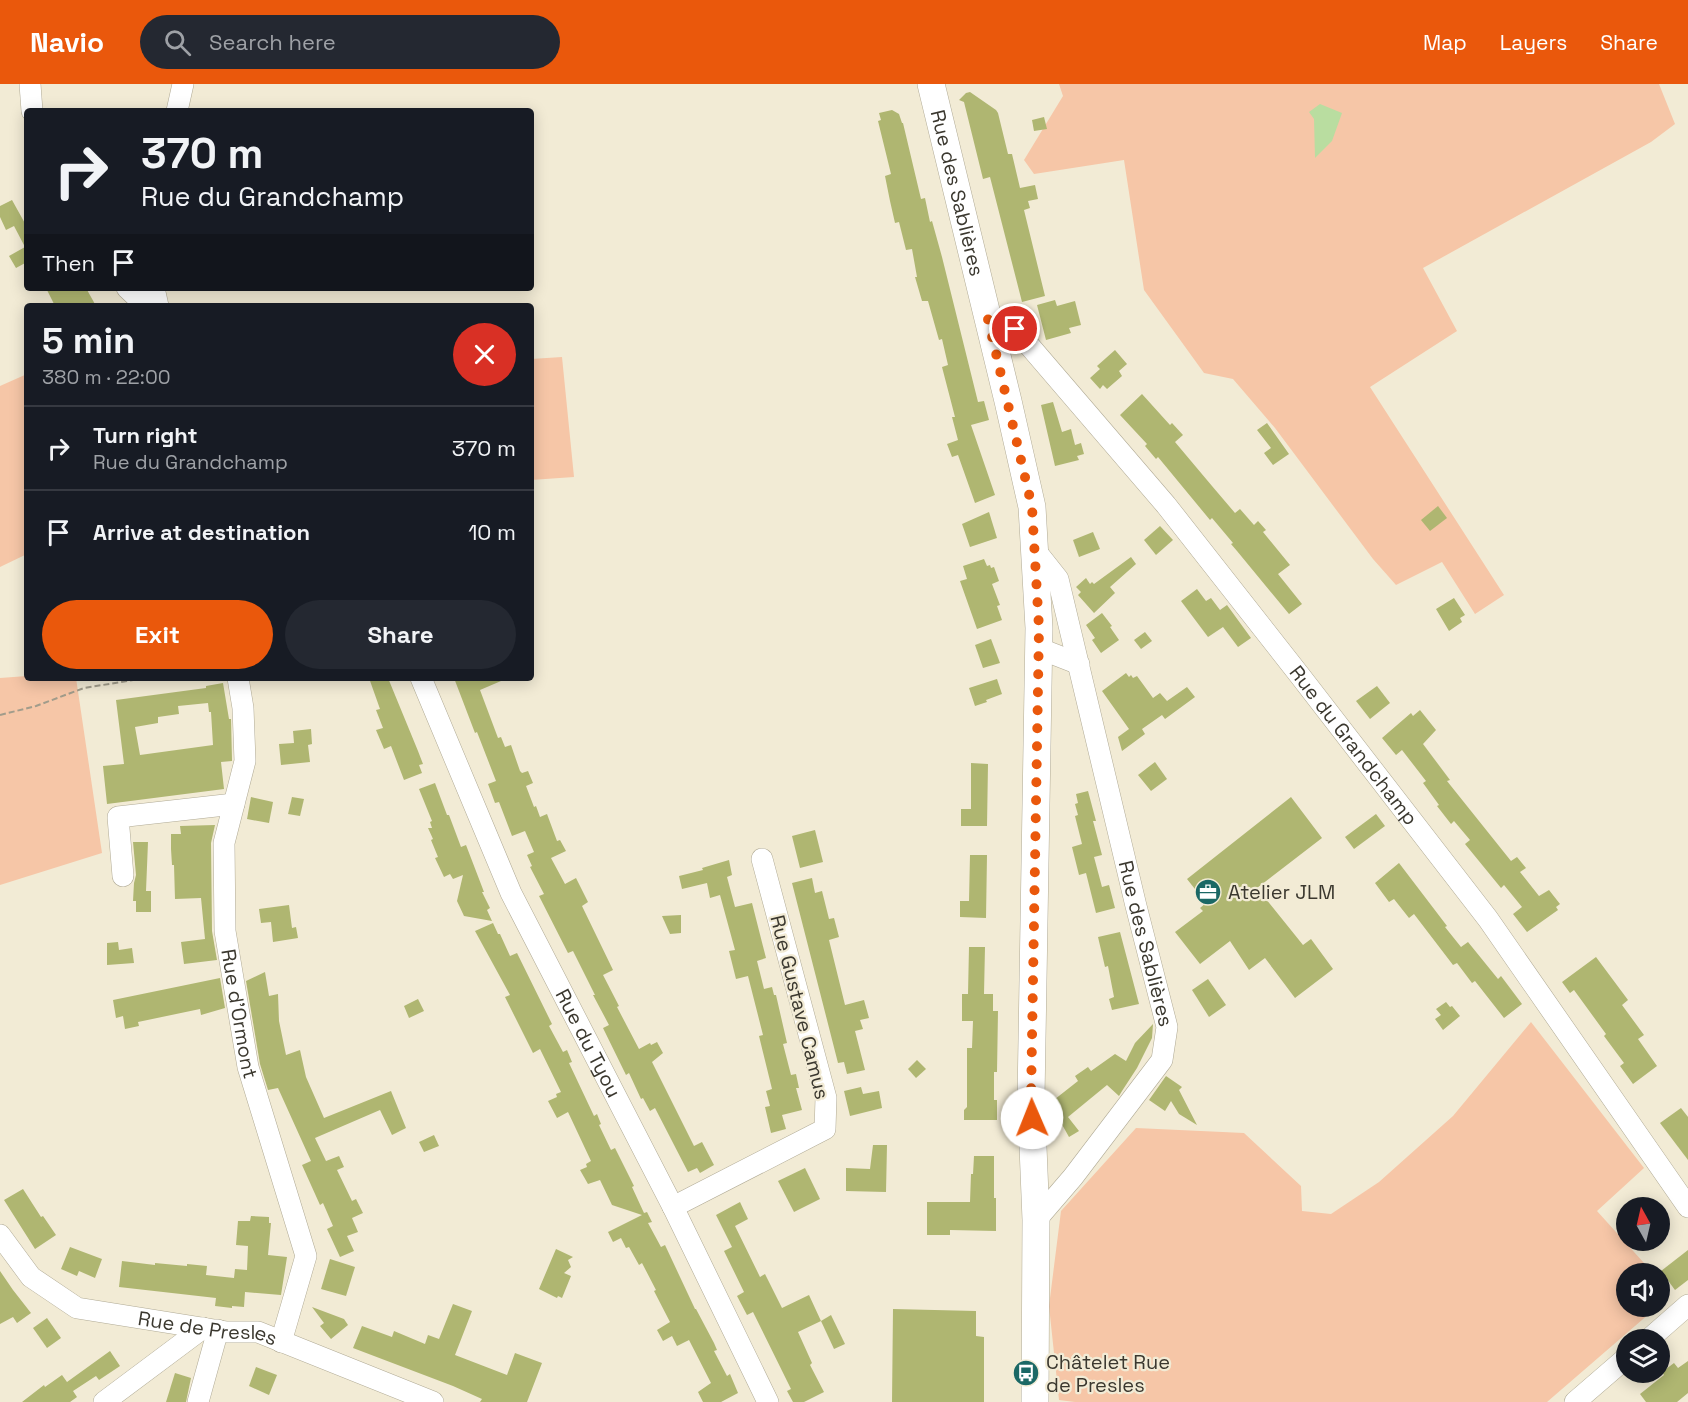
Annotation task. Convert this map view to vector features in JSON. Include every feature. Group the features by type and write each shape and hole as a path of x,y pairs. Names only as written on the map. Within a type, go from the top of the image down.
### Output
{"main road":[{"name":"Rue des Sablières","path":"931,84 1032,507 1038,621 1031,1098 1036,1220 1035,1402"}],"street":[{"path":"30,84 32,108"},
{"path":"178,108 183,84"},
{"path":"130,291 143,303"},
{"name":"Rue du Grandchamp","path":"987,315 1015,329 1166,505 1287,658 1488,919 1688,1207"},
{"name":"Rue des Sablières","path":"1035,550 1058,579 1167,1027 1162,1060 1036,1220"},
{"path":"1038,621 1070,624"},
{"path":"1038,648 1079,664"},
{"name":"Rue d'Ormont","path":"238,681 243,708 245,761 224,843 225,931 248,1067 306,1256 281,1342"},
{"name":"Rue du Tyou","path":"422,681 511,892 673,1207 768,1402"},
{"path":"123,876 118,817 234,804"},
{"name":"Rue Gustave Camus","path":"673,1207 825,1129 826,1098 762,859"},
{"path":"1034,1178 1064,1187"},
{"name":"Rue de Presles","path":"0,1235 31,1277 77,1308 210,1329 258,1332 433,1402"},
{"path":"1661,1329 1688,1305"},
{"path":"104,1402 210,1329"},
{"path":"198,1402 210,1329"},
{"path":"1575,1402 1616,1367"}],"path":[{"path":"0,715 84,688 127,681"}],"shaded area":[{"path":"1059,84 1659,84 1675,124 1651,142 1423,268 1457,331 1370,387 1504,595 1475,614 1442,562 1396,585 1373,559 1275,428 1233,379 1204,373 1144,290 1124,160 1034,174 1024,160 1063,96"},
{"path":"1320,104 1342,113 1332,141 1315,158 1314,119 1309,112"},
{"path":"562,357 574,477 534,480 534,359"},
{"path":"24,375 24,555 0,567 0,386"},
{"path":"24,676 24,681 76,681 102,853 0,885 0,678"},
{"path":"1531,1022 1644,1168 1597,1211 1616,1232 1616,1251 1633,1251 1644,1263 1616,1263 1616,1317 1645,1317 1632,1329 1616,1329 1616,1342 1547,1402 1075,1402 1059,1400 1049,1306 1061,1211 1136,1128 1244,1133 1301,1186 1302,1211 1331,1214 1379,1182 1453,1116"}],"building":[{"path":"970,92 998,113 1008,154 1012,154 1020,188 1035,185 1038,199 1028,201 1030,208 1024,210 1045,296 1022,302 990,177 983,179 964,102 959,100"},
{"path":"892,110 899,114 903,123 921,199 925,198 930,222 932,221 942,257 978,402 984,401 989,420 971,425 995,495 975,503 958,455 952,457 947,444 958,440 952,417 955,417 942,367 948,365 942,339 939,340 928,301 922,301 915,277 917,277 912,249 906,250 899,222 895,223 890,201 885,176 891,174 878,121 881,120 879,113"},
{"path":"1044,117 1047,129 1034,131 1032,120"},
{"path":"12,200 24,222 24,245 14,226 6,230 0,217 0,206"},
{"path":"24,248 24,264 16,268 9,256"},
{"path":"48,291 88,291 94,303 54,303"},
{"path":"1055,300 1057,306 1075,301 1081,325 1069,328 1071,333 1046,340 1037,305"},
{"path":"1115,350 1127,364 1119,371 1122,376 1107,389 1103,385 1100,389 1090,378 1100,369 1097,366"},
{"path":"1142,394 1170,425 1172,423 1183,435 1175,442 1235,513 1240,509 1254,525 1258,521 1266,530 1263,532 1290,565 1278,574 1302,604 1289,614 1212,518 1210,520 1120,415"},
{"path":"1053,402 1062,432 1071,429 1075,445 1081,443 1084,454 1077,456 1079,460 1055,466 1041,405"},
{"path":"1267,423 1289,454 1273,465 1264,453 1271,448 1257,430"},
{"path":"1438,506 1447,518 1430,531 1421,520"},
{"path":"989,512 997,538 970,547 962,524"},
{"path":"1160,526 1173,540 1156,555 1144,540"},
{"path":"1093,532 1100,549 1079,557 1073,540"},
{"path":"1131,557 1136,564 1110,587 1115,593 1094,613 1078,595 1081,592 1076,587 1086,578 1090,584 1092,582 1094,584"},
{"path":"984,559 987,566 994,567 999,581 992,584 1000,605 997,606 1002,620 977,629 960,581 967,579 963,566"},
{"path":"1197,589 1206,601 1211,598 1220,610 1227,605 1251,638 1238,647 1223,627 1208,637 1181,601"},
{"path":"1454,598 1465,615 1460,618 1462,622 1449,631 1436,609"},
{"path":"1102,613 1119,640 1101,653 1086,625"},
{"path":"1145,632 1152,641 1141,649 1134,640"},
{"path":"991,639 1000,663 983,668 975,645"},
{"path":"1126,673 1129,677 1137,676 1153,698 1160,693 1167,701 1187,687 1195,697 1165,719 1162,715 1142,729 1145,734 1122,751 1118,737 1129,729 1102,691"},
{"path":"997,679 1002,694 975,706 969,688"},
{"path":"370,681 389,681 423,764 419,765 422,773 404,780 391,746 384,749 376,730 383,728 376,710 380,709"},
{"path":"455,681 501,681 480,690 498,738 501,737 505,747 511,745 520,771 522,773 528,771 533,783 526,786 534,807 536,806 540,817 547,814 557,841 560,840 566,851 551,858 565,884 576,878 588,902 582,906 613,970 603,975 639,1049 657,1042 663,1053 652,1062 694,1146 702,1142 714,1165 700,1173 697,1168 688,1172 655,1108 650,1111 643,1098 641,1099 629,1073 626,1075 603,1028 609,1025 593,995 595,995 573,951 568,953 539,896 544,894 530,867 532,866 527,855 534,852 525,831 512,836 499,802 495,803 488,784 496,781 477,732 475,733"},
{"path":"223,683 229,719 231,719 232,761 221,762 224,789 107,804 103,766 124,764 116,700 206,688 206,686","holes":["208,703 209,712 211,712 213,745 140,755 135,727 158,723 158,717 179,714 178,706"]},
{"path":"1377,686 1390,703 1370,719 1356,701"},
{"path":"1420,710 1436,730 1423,744 1450,780 1447,781 1511,861 1517,857 1526,868 1520,872 1539,896 1549,890 1560,904 1556,907 1558,910 1527,932 1513,914 1522,907 1504,885 1501,888 1465,844 1470,840 1454,821 1451,824 1437,806 1439,805 1423,783 1426,781 1402,750 1396,755 1382,738 1411,713 1413,716"},
{"path":"311,729 312,744 308,745 310,762 281,765 279,744 294,743 293,731"},
{"path":"1155,762 1167,779 1151,791 1138,775"},
{"path":"971,763 988,764 987,826 961,826 961,809 971,809"},
{"path":"435,783 461,847 466,845 490,908 487,910 492,921 464,916 457,901 463,875 453,879 450,874 444,877 435,858 438,857 428,828 432,828 430,822 432,821 419,789"},
{"path":"1088,791 1102,855 1094,857 1102,887 1109,885 1115,908 1096,913 1086,873 1079,875 1072,847 1082,844 1075,816 1078,815 1075,804 1078,803 1076,794"},
{"path":"251,797 273,802 269,823 247,819"},
{"path":"292,797 304,799 300,816 288,814"},
{"path":"1291,797 1322,838 1257,888 1303,945 1311,939 1333,969 1295,998 1265,958 1249,970 1230,941 1200,964 1175,932 1203,911 1200,908 1206,903 1187,879"},
{"path":"1376,814 1385,826 1354,849 1345,837"},
{"path":"215,825 211,843 212,931 217,960 184,964 181,942 205,939 201,898 175,899 171,834 181,834 180,826"},
{"path":"815,830 823,862 800,868 792,836"},
{"path":"133,842 148,842 146,891 151,891 151,912 136,912 136,901 133,901 136,875"},
{"path":"970,855 987,855 986,918 960,917 960,901 969,901"},
{"path":"729,860 732,875 727,877 735,907 752,903 766,958 757,961 764,989 772,987 776,995 787,1043 783,1044 791,1075 796,1074 799,1088 796,1088 802,1110 782,1115 786,1129 771,1133 765,1107 770,1106 766,1091 772,1089 759,1036 763,1035 748,976 736,979 729,951 735,950 720,895 710,898 707,883 682,889 679,876"},
{"path":"1399,863 1461,947 1468,942 1498,979 1501,976 1522,1004 1504,1018 1475,981 1472,983 1457,963 1453,965 1414,914 1409,918 1394,899 1389,902 1375,883"},
{"path":"812,878 815,893 822,891 829,919 834,918 839,937 829,940 845,1005 864,1000 869,1018 860,1020 863,1029 855,1031 865,1070 847,1074 844,1062 838,1063 792,883"},
{"path":"289,905 292,928 296,927 298,938 273,942 271,922 261,923 259,909"},
{"path":"681,915 681,933 670,934 662,916"},
{"path":"493,923 510,956 517,953 552,1024 549,1026 563,1052 567,1050 572,1062 569,1063 594,1116 597,1114 601,1124 599,1125 611,1150 615,1148 634,1186 632,1187 644,1213 647,1212 652,1222 648,1223 661,1247 665,1245 714,1343 717,1350 714,1351 727,1376 730,1374 738,1393 721,1402 703,1402 698,1392 711,1383 689,1340 677,1346 672,1336 663,1341 657,1330 670,1322 654,1291 656,1290 642,1263 639,1265 629,1247 626,1248 621,1238 613,1242 608,1232 642,1215 612,1205 600,1180 588,1184 580,1170 587,1167 586,1164 591,1161 568,1112 557,1118 548,1101 557,1097 556,1094 561,1092 540,1049 533,1053 505,997 510,995 475,931"},
{"path":"1120,932 1139,1004 1112,1010 1109,999 1114,997 1108,966 1105,967 1098,937"},
{"path":"118,942 119,950 132,948 134,963 107,965 107,943"},
{"path":"969,947 985,947 984,994 993,994 993,1011 998,1011 997,1072 994,1072 997,1120 964,1120 964,1110 967,1107 967,1048 972,1048 973,1021 962,1021 962,994 968,994"},
{"path":"1596,957 1628,1000 1622,1005 1644,1035 1638,1039 1657,1066 1633,1084 1620,1066 1624,1063 1604,1036 1606,1034 1574,990 1570,993 1562,982"},
{"path":"265,972 269,996 278,994 279,1021 286,1055 300,1050 306,1077 324,1118 391,1091 406,1128 392,1135 380,1110 315,1138 326,1161 339,1156 344,1167 337,1170 352,1201 356,1199 363,1213 352,1218 358,1232 347,1236 354,1251 340,1257 327,1229 333,1226 323,1203 320,1205 302,1165 311,1161 278,1088 268,1090 260,1064 246,981"},
{"path":"220,978 225,1008 201,1015 200,1009 138,1022 139,1026 125,1029 123,1016 116,1018 113,1000"},
{"path":"1208,979 1226,1005 1209,1017 1192,990"},
{"path":"418,999 424,1011 409,1018 404,1006"},
{"path":"1446,1002 1460,1016 1443,1030 1435,1019 1441,1015 1436,1009"},
{"path":"1153,1024 1152,1038 1119,1096 1107,1085 1068,1117 1079,1131 1069,1137 1050,1103 1078,1081 1075,1076 1088,1067 1091,1071 1115,1054 1126,1061 1135,1043"},
{"path":"917,1060 926,1069 916,1078 908,1069"},
{"path":"1166,1076 1182,1087 1179,1090 1197,1125 1179,1114 1171,1101 1165,1111 1149,1100"},
{"path":"861,1087 863,1094 879,1091 882,1108 850,1116 844,1091"},
{"path":"1681,1108 1688,1117 1688,1160 1660,1123"},
{"path":"434,1135 439,1146 424,1152 419,1142"},
{"path":"873,1145 887,1145 886,1192 846,1191 846,1168 870,1169"},
{"path":"974,1156 994,1156 996,1231 950,1230 950,1235 927,1235 927,1202 970,1202"},
{"path":"805,1168 820,1199 794,1212 778,1181"},
{"path":"23,1189 56,1235 35,1249 4,1200"},
{"path":"740,1202 748,1219 735,1226 760,1277 765,1274 782,1308 809,1295 821,1321 798,1332 812,1363 810,1365 824,1392 804,1402 793,1402 787,1391 791,1389 753,1312 747,1315 737,1296 744,1292 724,1251 732,1247 716,1215"},
{"path":"251,1216 269,1217 269,1223 271,1223 268,1255 287,1257 281,1295 245,1292 244,1307 232,1306 232,1308 215,1306 216,1298 119,1287 122,1261 155,1265 155,1263 207,1266 206,1275 234,1278 235,1269 247,1270 248,1246 236,1245 238,1221 250,1221"},
{"path":"70,1247 102,1259 95,1278 79,1271 77,1276 61,1269"},
{"path":"556,1249 573,1257 568,1260 571,1267 564,1273 571,1276 562,1298 558,1296 557,1298 539,1289"},
{"path":"1688,1250 1688,1280 1675,1290 1670,1283 1670,1264"},
{"path":"330,1259 355,1267 346,1296 321,1289"},
{"path":"0,1271 31,1313 17,1323 13,1317 0,1324"},
{"path":"453,1304 472,1311 455,1355 507,1375 515,1353 542,1363 527,1402 480,1402 482,1399 453,1386 353,1348 362,1326 392,1337 394,1331 425,1344 428,1335 439,1339"},
{"path":"312,1307 344,1319 348,1325 331,1339 320,1326 324,1323"},
{"path":"893,1309 976,1311 976,1336 984,1337 984,1402 892,1402"},
{"path":"831,1315 845,1344 834,1349 821,1321"},
{"path":"47,1318 61,1338 47,1348 33,1328"},
{"path":"110,1351 120,1366 99,1380 96,1376 73,1391 77,1397 70,1402 22,1402 62,1375 67,1382"},
{"path":"1688,1361 1688,1393 1677,1402 1646,1402 1640,1394 1654,1383 1670,1383 1670,1366 1674,1363 1678,1368"},
{"path":"256,1367 277,1375 269,1395 249,1386"},
{"path":"175,1373 191,1378 186,1402 166,1402"}],"place":[{"name":"Atelier JLM","path":"1208,892"},
{"name":"Châtelet Rue de Presles","path":"1026,1373"}],"route":[{"path":"1015,329 987,315 1032,507 1035,550 1039,628 1032,1118"}]}
